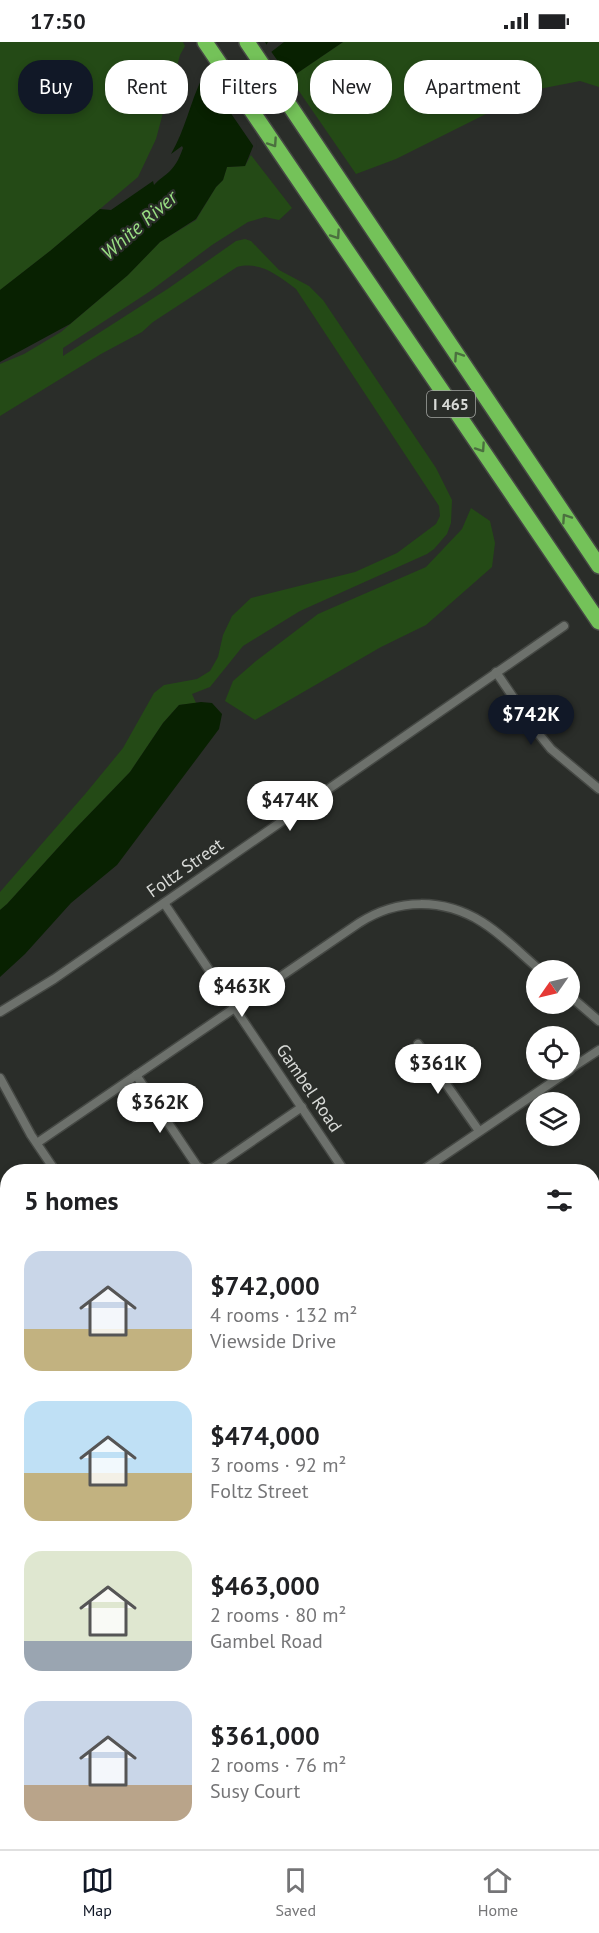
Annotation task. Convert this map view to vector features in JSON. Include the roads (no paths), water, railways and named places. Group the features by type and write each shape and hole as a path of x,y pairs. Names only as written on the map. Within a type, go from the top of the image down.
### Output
{"highway":[{"name":"I 465","path":"205,42 599,622"},
{"name":"I 465","path":"247,42 599,566"}],"street":[{"name":"Foltz Street","path":"0,1012 46,985 564,626"},
{"path":"496,672 551,749 599,789"},
{"name":"Gambel Road","path":"164,903 340,1164"},
{"path":"37,1143 358,923 376,913 396,906 412,904 456,909 484,923 528,960"},
{"path":"580,1005 599,1021"},
{"path":"418,1044 479,1131"},
{"path":"580,1062 599,1050"},
{"path":"136,1075 196,1164"},
{"path":"0,1078 51,1164"},
{"path":"432,1164 554,1080"},
{"path":"219,1164 302,1107"}],"water":[{"path":"226,42 268,42 260,56 266,56 284,42 343,42 317,60 310,60 310,64 298,73 298,60 212,60"},
{"name":"White River","path":"200,82 200,114 259,114 252,133 254,144 245,166 227,167 223,180 196,219 160,242 128,275 70,324 0,362 0,290 100,209 111,210 153,181 154,185 172,168 181,154 182,146 171,154"},
{"path":"212,703 222,714 219,729 117,865 71,903 25,954 0,977 0,910 130,772 163,723 179,705"}]}
